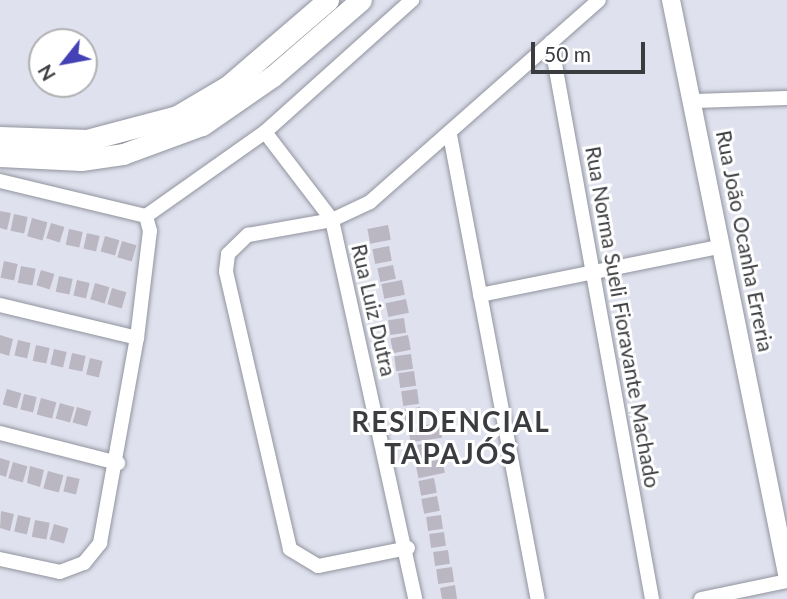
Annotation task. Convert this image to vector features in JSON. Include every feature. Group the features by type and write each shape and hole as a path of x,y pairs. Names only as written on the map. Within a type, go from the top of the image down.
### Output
{"main road":[{"path":"0,137 87,140 177,116 228,86 328,0"},
{"path":"0,156 80,160 123,154 202,125 273,76 360,0"}],"street":[{"path":"0,181 146,216 265,132 412,0"},
{"path":"408,548 324,566 302,561 285,539 226,271 230,249 254,233 332,220 370,202 450,135 599,0"},
{"name":"Rua João Ocanha Erreria","path":"671,0 694,101 787,574"},
{"name":"Rua Norma Sueli Fioravante Machado","path":"551,42 595,272 652,599"},
{"path":"694,101 787,98"},
{"name":"Rua Luiz Dutra","path":"265,132 332,220 408,548 415,599"},
{"path":"450,135 538,599"},
{"path":"0,559 52,572 77,567 100,543 118,463 137,338 150,231 146,216"},
{"path":"480,295 722,246"},
{"path":"0,305 137,338"},
{"path":"0,433 118,463"},
{"path":"701,599 787,581"}],"building":[{"path":"0,211 11,213 7,230 0,228"},
{"path":"14,214 28,217 24,234 10,231"},
{"path":"32,218 47,222 43,240 27,236"},
{"path":"51,223 64,227 60,242 46,238"},
{"path":"388,225 391,240 370,244 367,229"},
{"path":"69,229 83,232 79,248 66,245"},
{"path":"87,233 100,236 96,252 83,249"},
{"path":"105,236 119,240 115,256 101,251"},
{"path":"122,241 136,245 132,261 117,257"},
{"path":"389,246 392,261 375,264 372,249"},
{"path":"4,261 18,264 14,281 0,278"},
{"path":"393,265 396,279 380,282 377,268"},
{"path":"21,266 36,269 32,286 18,283"},
{"path":"41,270 54,274 50,289 36,285"},
{"path":"59,276 73,279 69,295 56,292"},
{"path":"77,280 90,283 86,299 73,296"},
{"path":"402,280 405,295 384,299 381,284"},
{"path":"95,283 109,287 105,303 90,299"},
{"path":"112,288 126,292 122,308 107,304"},
{"path":"406,299 409,313 388,317 385,303"},
{"path":"404,318 406,333 390,335 388,320"},
{"path":"0,335 13,339 9,356 0,353"},
{"path":"408,335 411,350 393,353 390,338"},
{"path":"18,340 31,343 27,359 14,356"},
{"path":"36,345 50,348 46,364 33,361"},
{"path":"54,349 67,352 63,368 50,365"},
{"path":"72,353 86,356 82,372 69,369"},
{"path":"411,354 413,369 396,371 394,356"},
{"path":"90,358 103,361 99,377 86,375"},
{"path":"414,371 416,386 400,388 398,373"},
{"path":"7,389 21,393 17,409 3,404"},
{"path":"417,389 419,404 403,406 401,391"},
{"path":"24,394 37,397 33,413 20,410"},
{"path":"41,398 56,402 52,419 37,414"},
{"path":"60,403 74,407 70,423 56,418"},
{"path":"77,407 91,411 87,427 73,422"},
{"path":"420,407 423,422 406,425 403,410"},
{"path":"440,423 442,438 410,442 408,427"},
{"path":"427,443 430,458 415,461 412,446"},
{"path":"0,458 10,461 6,477 0,475"},
{"path":"442,459 445,473 419,478 416,465"},
{"path":"13,462 27,466 23,482 8,478"},
{"path":"30,466 44,470 40,487 27,483"},
{"path":"48,471 63,475 59,493 43,488"},
{"path":"67,476 80,479 76,495 63,492"},
{"path":"434,478 437,493 421,496 418,481"},
{"path":"437,496 440,511 424,514 421,499"},
{"path":"1,511 14,514 10,531 0,528"},
{"path":"18,515 31,518 27,534 14,532"},
{"path":"441,515 443,529 428,531 426,517"},
{"path":"35,520 50,523 46,540 32,537"},
{"path":"54,524 68,528 64,544 50,539"},
{"path":"444,532 446,546 431,548 429,534"},
{"path":"448,550 450,564 435,566 433,552"},
{"path":"452,567 454,582 438,584 436,569"},
{"path":"455,585 457,599 442,599 440,588"}],"district":[{"name":"RESIDENCIAL TAPAJÓS","path":"451,437"}]}
